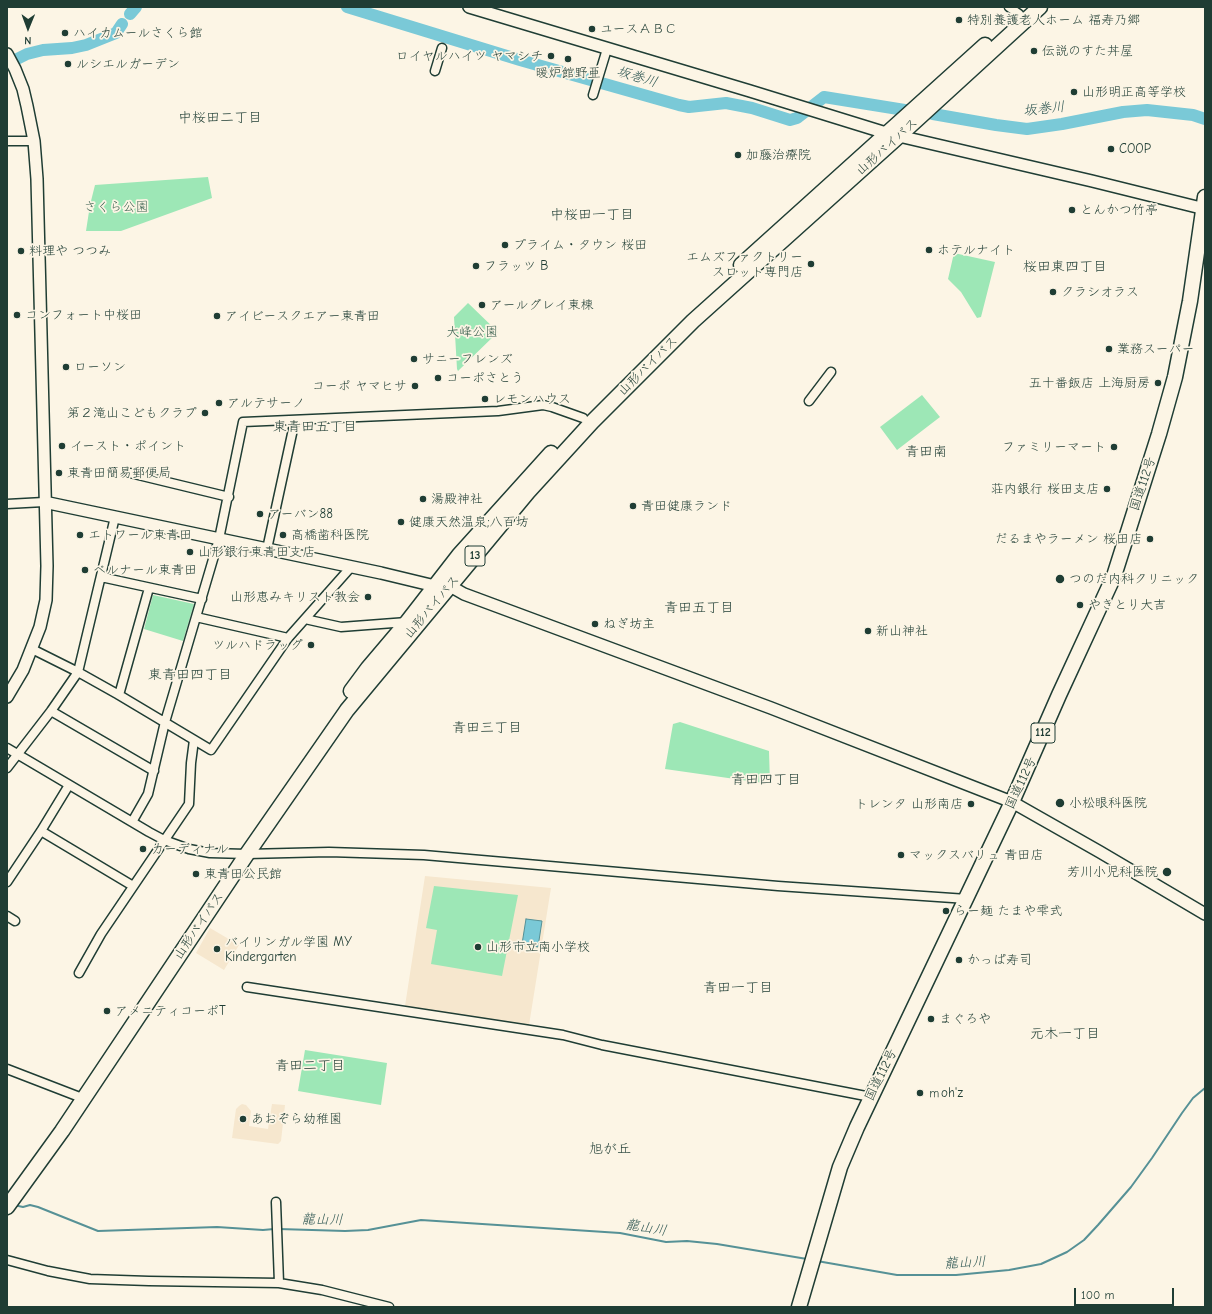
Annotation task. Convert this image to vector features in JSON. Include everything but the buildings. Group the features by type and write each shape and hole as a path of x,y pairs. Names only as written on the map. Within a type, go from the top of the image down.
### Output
{"highway":[{"name":"山形バイパス","path":"9,1197 76,1096 242,854 347,710 528,492 592,422 699,315 1028,10"},
{"name":"山形バイパス","path":"9,1197 62,1131 321,731 368,668 407,622 459,555 583,418 694,308 892,135"},
{"name":"国道112号","path":"800,1302 840,1167 871,1096 1012,802 1114,576 1159,434 1175,377 1190,301 1204,205"}],"street":[{"path":"470,7 892,135 1204,205"},
{"path":"435,71 442,48"},
{"path":"593,95 607,49"},
{"path":"7,54 15,69 24,94 34,140 37,179 46,566 46,600 40,627 23,670 7,697"},
{"path":"7,141 34,140"},
{"path":"809,401 831,372"},
{"path":"132,822 148,794 165,722 219,539 229,497 243,422 498,411 543,405 583,418"},
{"path":"267,549 295,420"},
{"path":"130,473 229,497"},
{"path":"7,504 44,502 435,586 450,586 471,596 771,708 1012,802 1205,914"},
{"path":"7,768 51,711 78,672 115,517"},
{"path":"32,649 119,695 211,750 288,638 351,567"},
{"path":"100,577 202,599"},
{"path":"119,695 148,588"},
{"path":"196,617 288,638"},
{"path":"305,619 341,627 407,622"},
{"path":"51,711 154,771"},
{"path":"79,973 101,934 188,804 190,763 194,740"},
{"path":"7,748 164,840 189,849 210,853 242,854 329,852 424,855 778,886 966,899"},
{"path":"7,882 69,785"},
{"path":"41,831 134,886"},
{"path":"7,916 15,921"},
{"path":"247,987 556,1034 609,1046 871,1096"},
{"path":"7,1069 76,1096"},
{"path":"276,1202 279,1283"},
{"path":"7,1262 90,1279 279,1283 322,1290 389,1307"}],"shaded area":[{"name":"山形市立南小学校","path":"425,876 551,888 529,1025 405,1006"},
{"name":"バイリンガル学園 MY Kindergarten","path":"210,928 239,945 224,970 196,953"},
{"name":"あおぞら幼稚園","path":"242,1104 246,1105 251,1111 249,1126 268,1129 272,1104 285,1105 281,1141 278,1144 232,1138 236,1109"}],"green space":[{"name":"さくら公園","path":"208,177 212,198 121,231 86,231 95,185"},
{"path":"954,253 995,262 981,317 977,318 961,292 948,279"},
{"name":"大峰公園","path":"468,303 498,332 458,371 454,317"},
{"path":"922,395 940,417 897,450 880,427"},
{"path":"153,595 194,604 183,641 144,629"},
{"path":"680,722 769,751 770,784 665,769 673,724"},
{"path":"434,886 518,895 502,976 431,964 437,930 426,928"},
{"path":"305,1050 387,1063 381,1105 298,1091"}],"water":[{"path":"526,919 542,921 538,947 522,944"}],"waterway":[{"path":"130,14 136,7"},
{"name":"坂巻川","path":"347,7 520,60 689,107 726,103 752,108 790,120 797,118 824,97 917,112"},
{"path":"7,64 27,54 43,50 72,48 86,45 116,33 122,24"},
{"name":"坂巻川","path":"933,114 1027,129 1123,112 1147,110 1193,115 1205,119"},
{"name":"龍山川","path":"817,1261 897,1275 956,1275 1009,1270 1041,1264 1067,1252 1084,1240 1098,1225 1131,1187 1193,1098 1205,1088"},
{"name":"龍山川","path":"14,1205 23,1207 30,1205 38,1207 98,1231 217,1227 263,1230 274,1229"},
{"name":"龍山川","path":"279,1229 345,1231 368,1230 421,1220 620,1233 666,1242 687,1241 717,1244 807,1259"}],"place":[{"name":"特別養護老人ホーム 福寿乃郷","path":"959,20"},
{"name":"ユースＡＢＣ","path":"592,29"},
{"name":"ハイカムールさくら館","path":"65,33"},
{"name":"伝説のすた丼屋","path":"1034,51"},
{"name":"ロイヤルハイツ ヤマシチ","path":"551,56"},
{"name":"暖炉館野亜","path":"568,59"},
{"name":"ルシエルガーデン","path":"68,64"},
{"name":"山形明正高等学校","path":"1074,92"},
{"name":"COOP","path":"1111,149"},
{"name":"加藤治療院","path":"738,155"},
{"name":"とんかつ竹亭","path":"1072,210"},
{"name":"プライム・タウン 桜田","path":"505,245"},
{"name":"ホテルナイト","path":"929,250"},
{"name":"料理や つつみ","path":"21,251"},
{"name":"エムズファクトリー スロット専門店","path":"811,264"},
{"name":"フラッツ B","path":"476,266"},
{"name":"クラシオラス","path":"1053,292"},
{"name":"アールグレイ東棟","path":"482,305"},
{"name":"コンフォート中桜田","path":"17,315"},
{"name":"アイビースクエアー東青田","path":"217,316"},
{"name":"業務スーパー","path":"1109,349"},
{"name":"サニーフレンズ","path":"414,359"},
{"name":"ローソン","path":"66,367"},
{"name":"コーポさとう","path":"438,378"},
{"name":"五十番飯店 上海厨房","path":"1158,383"},
{"name":"コーポ ヤマヒサ","path":"415,386"},
{"name":"レモンハウス","path":"485,399"},
{"name":"アルテサーノ","path":"219,403"},
{"name":"第２滝山こどもクラブ","path":"205,413"},
{"name":"イースト・ポイント","path":"62,446"},
{"name":"ファミリーマート","path":"1114,447"},
{"name":"東青田簡易郵便局","path":"59,473"},
{"name":"荘内銀行 桜田支店","path":"1107,489"},
{"name":"湯殿神社","path":"423,499"},
{"name":"青田健康ランド","path":"633,506"},
{"name":"アーバン88","path":"260,514"},
{"name":"健康天然温泉;八百坊","path":"401,522"},
{"name":"エトワール東青田","path":"80,535"},
{"name":"高橋歯科医院","path":"283,535"},
{"name":"だるまやラーメン 桜田店","path":"1150,539"},
{"name":"山形銀行東青田支店","path":"190,552"},
{"name":"ベルナール東青田","path":"85,570"},
{"name":"つのだ内科クリニック","path":"1060,579"},
{"name":"山形恵みキリスト教会","path":"368,597"},
{"name":"やきとり大吉","path":"1080,605"},
{"name":"ねぎ坊主","path":"595,624"},
{"name":"新山神社","path":"868,631"},
{"name":"ツルハドラッグ","path":"311,645"},
{"name":"小松眼科医院","path":"1060,803"},
{"name":"トレンタ 山形南店","path":"971,804"},
{"name":"カーディナル","path":"143,849"},
{"name":"マックスバリュ 青田店","path":"901,855"},
{"name":"芳川小児科医院","path":"1167,872"},
{"name":"東青田公民館","path":"196,874"},
{"name":"らー麺 たまや雫式","path":"946,911"},
{"name":"山形市立南小学校","path":"478,947"},
{"name":"バイリンガル学園 MY Kindergarten","path":"217,949"},
{"name":"かっぱ寿司","path":"959,960"},
{"name":"アメニティコーポT","path":"107,1011"},
{"name":"まぐろや","path":"931,1019"},
{"name":"ｍoh'z","path":"920,1093"},
{"name":"あおぞら幼稚園","path":"243,1119"}],"district":[{"name":"中桜田二丁目","path":"220,118"},
{"name":"中桜田一丁目","path":"592,215"},
{"name":"桜田東四丁目","path":"1065,267"},
{"name":"東青田五丁目","path":"315,427"},
{"name":"青田南","path":"926,452"},
{"name":"青田五丁目","path":"699,608"},
{"name":"東青田四丁目","path":"190,675"},
{"name":"青田三丁目","path":"487,728"},
{"name":"青田四丁目","path":"766,780"},
{"name":"青田一丁目","path":"738,988"},
{"name":"元木一丁目","path":"1065,1034"},
{"name":"青田二丁目","path":"310,1066"},
{"name":"旭が丘","path":"610,1149"}]}
